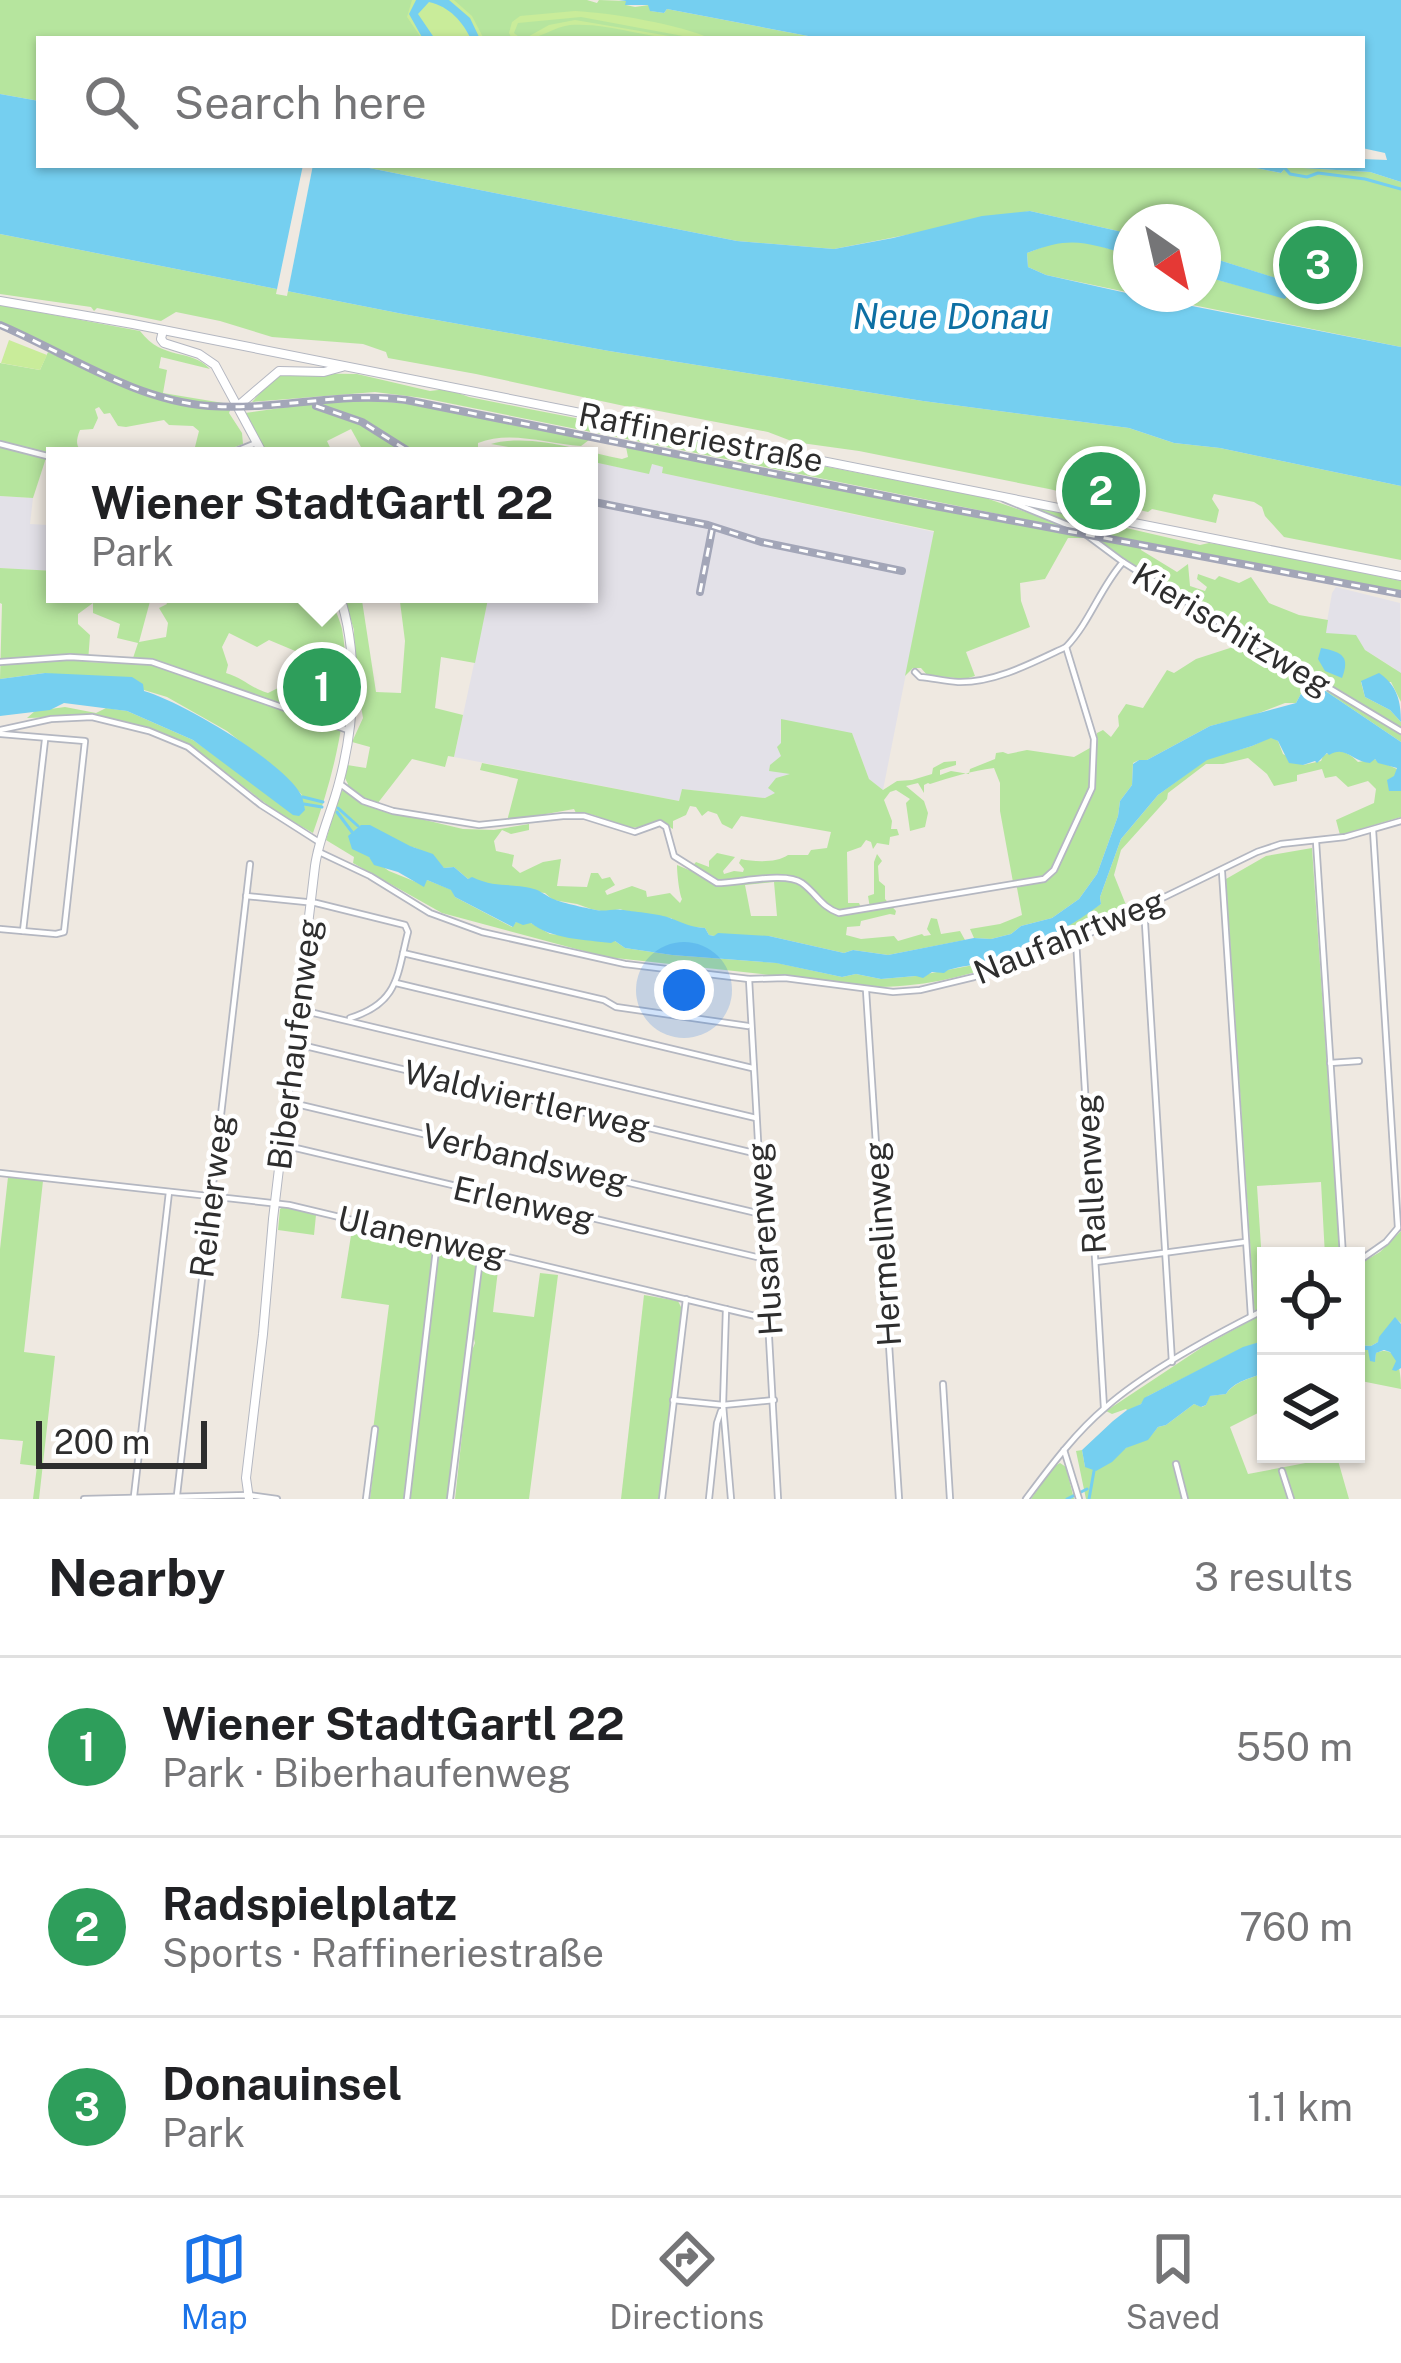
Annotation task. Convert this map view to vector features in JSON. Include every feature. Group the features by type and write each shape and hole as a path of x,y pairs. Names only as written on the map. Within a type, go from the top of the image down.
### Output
{"main road":[{"name":"Raffineriestraße","path":"0,301 1401,576"},
{"path":"163,330 164,343 211,360 259,447"},
{"path":"238,406 279,371 324,372 344,367"},
{"name":"Biberhaufenweg","path":"248,1497 246,1478 275,1204 318,846 339,783 349,731 349,635 341,603"}],"street":[{"path":"245,447 256,442"},
{"path":"0,444 46,456"},
{"name":"Kierischitzweg","path":"999,496 1080,530 1123,562 1401,731"},
{"path":"915,672 920,677 976,680 1066,647 1123,562"},
{"path":"339,783 363,801 393,811 479,825 584,816 635,832 660,823 666,826 674,856 708,879 717,883 797,879 827,909 839,914 1011,886 1044,879 1054,870 1092,788 1094,739 1066,647"},
{"path":"0,662 70,657 152,662 349,731"},
{"name":"Naufahrtweg","path":"0,732 51,719 92,717 188,747 318,846 430,913 466,928 606,961 893,992 974,977 1076,940 1281,844 1316,841 1401,821"},
{"path":"0,732 86,740 64,932 0,929"},
{"path":"23,931 45,737"},
{"path":"1365,1256 1400,1226 1373,830"},
{"path":"1316,841 1341,1247"},
{"name":"Reiherweg","path":"177,1495 250,864"},
{"path":"1222,872 1251,1316"},
{"path":"246,896 311,903 405,925 408,932 396,982 376,1008 344,1020"},
{"path":"1144,907 1172,1362"},
{"name":"Rallenweg","path":"1076,940 1104,1408"},
{"path":"403,953 604,1000 616,1007 751,1026"},
{"name":"Husarenweg","path":"749,979 778,1499"},
{"path":"396,982 753,1068"},
{"name":"Hermelinweg","path":"866,990 898,1499"},
{"path":"297,1010 756,1118"},
{"name":"Waldviertlerweg","path":"295,1044 758,1154"},
{"path":"1330,1063 1359,1060"},
{"name":"Verbandsweg","path":"288,1102 761,1214"},
{"name":"Erlenweg","path":"283,1145 765,1259"},
{"name":"Ulanenweg","path":"0,1173 290,1205 768,1318"},
{"path":"134,1496 169,1192"},
{"path":"407,1499 437,1241"},
{"path":"1095,1262 1245,1242"},
{"path":"450,1499 481,1251"},
{"path":"662,1499 686,1299"},
{"path":"726,1309 723,1406 731,1499"},
{"path":"1026,1499 1104,1408 1257,1313"},
{"path":"943,1384 950,1499"},
{"path":"674,1400 723,1406 773,1400"},
{"path":"709,1499 723,1406"},
{"path":"366,1499 375,1429"},
{"path":"1064,1450 1079,1499"},
{"path":"1176,1463 1185,1499"},
{"path":"1282,1471 1291,1499"},
{"path":"84,1499 177,1495 277,1499"}],"shaded area":[{"path":"598,463 648,473 651,464 664,467 663,473 934,532 883,790 869,779 852,733 780,730 782,756 769,770 793,773 765,798 682,789 679,801 454,757 487,603 598,603"},
{"path":"0,496 33,498 30,524 46,525 46,571 0,568"},
{"path":"1336,587 1400,603 1399,675 1365,650 1325,633"}],"green space":[{"path":"0,0 626,1 635,7 649,5 651,11 667,9 808,36 36,36 36,100 0,94"},
{"path":"412,0 454,0 472,16 482,36 420,36 407,17"},
{"path":"575,11 607,14 703,36 581,17 518,23 514,33 518,36 510,36 512,22 520,16"},
{"path":"575,20 669,36 584,25 529,36 549,25"},
{"path":"369,168 1256,168 1281,173 1285,168 1303,168 1370,172 1401,182 1401,347 1221,311 1221,281 1285,298 1291,283 1221,261 1221,204 1113,204 1113,230 1030,211 834,249 737,241"},
{"path":"0,234 609,351 1129,428 1174,443 1220,448 1401,486 1401,560 1284,537 1254,502 1214,494 1219,510 1216,523 388,358 386,352 363,344 272,337 176,312 161,321 0,294"},
{"path":"1079,240 1113,250 1113,289 1028,267 1027,253"},
{"path":"0,305 140,331 158,347 194,358 210,369 161,357 159,368 167,370 163,393 229,404 169,396 112,376 0,323"},
{"path":"9,340 47,355 40,370 1,363"},
{"path":"48,352 158,396 231,408 243,444 195,447 199,431 193,426 169,425 164,420 118,426 99,407 93,429 80,430 79,447 46,447 46,453 0,441 0,363 40,370"},
{"path":"357,374 430,391 447,389 983,497 1077,530 423,398 375,392 252,402 276,376"},
{"path":"337,400 414,404 626,447 589,440 581,446 516,438 490,439 478,447 361,447 351,429 327,441 330,447 264,447 245,413"},
{"path":"507,441 568,447 491,444"},
{"path":"0,446 46,458 33,498 0,496"},
{"path":"626,447 1083,538 1068,538 1045,579 1020,583 1030,627 966,652 975,676 927,675 913,668 905,676 934,531 662,473 663,467 652,464 649,474 598,463 598,454 622,459 628,457"},
{"path":"1028,508 1200,545 1250,549 1401,581 1401,591 1086,532"},
{"path":"1093,537 1142,546 1141,550 1177,572 1188,564 1190,586 1205,591 1198,574 1239,583 1251,577 1269,603 1328,620 1326,633 1356,635 1365,650 1401,673 1401,702 1391,682 1361,682 1365,697 1401,722 1401,742 1324,690 1304,688 1296,703 1210,726 1133,763 1132,785 1120,801 1097,874 1079,899 1052,918 991,939 974,938 970,929 1022,915 1000,811 1000,783 994,768 970,773 995,759 996,753 1027,750 1074,757 1097,744 1097,733 1103,730 1111,737 1126,704 1143,708 1167,670 1174,673 1196,659 1230,648 1245,633"},
{"path":"0,568 46,571 46,603 93,603 150,603 139,642 166,637 168,623 159,608 166,603 332,603 342,629 344,706 335,759 313,833 278,813 189,744 95,716 27,718 35,711 65,707 96,713 106,708 127,711 193,740 248,779 302,795 227,731 167,697 45,673 0,679","holes":["93,603 93,613 120,624 117,638 138,643 131,664 88,662 90,635 78,624 78,614","229,633 257,647 269,640 300,653 284,685 268,693 226,673 222,647"]},
{"path":"346,603 362,603 376,692 401,693 405,641 400,603 487,603 475,663 441,657 435,708 463,715 454,757 448,756 445,767 412,759 374,808 463,829 529,824 529,830 511,834 502,830 494,841 496,851 514,855 512,866 520,873 561,859 557,886 587,887 591,873 598,873 602,879 610,877 615,885 605,891 607,895 632,886 646,891 647,897 670,893 680,903 677,865 689,870 696,862 709,867 717,853 735,857 724,874 743,872 741,859 772,861 827,848 831,832 741,816 732,829 717,814 708,811 702,816 690,806 686,815 673,821 673,829 658,820 624,827 574,809 507,821 518,779 480,770 482,763 679,801 682,789 765,798 775,793 768,788 776,778 790,774 769,771 781,756 777,747 781,719 852,733 869,779 883,790 956,761 940,770 940,775 966,773 928,783 924,793 918,783 906,786 924,801 925,827 910,831 906,803 910,799 896,790 884,800 891,829 899,835 890,837 889,845 877,843 873,849 866,840 847,852 848,903 859,903 862,910 870,908 877,854 882,861 879,881 885,886 885,899 896,911 847,927 846,935 861,939 894,936 898,941 931,935 927,929 931,918 937,919 941,934 960,931 965,940 888,955 844,953 769,936 714,936 705,928 682,926 671,918 620,909 606,912 553,900 545,893 493,887 468,879 454,867 444,868 416,848 402,847 369,857 421,884 427,880 452,890 455,897 512,927 516,922 531,923 550,934 615,941 625,948 881,979 984,963 1026,949 1101,904 1121,839 1158,795 1207,759 1271,737 1283,754 1303,765 1337,751 1358,762 1374,759 1397,769 1390,791 1401,791 1401,817 1340,835 1336,820 1374,803 1376,789 1368,781 1348,787 1336,776 1325,778 1322,769 1274,786 1248,758 1206,764 1168,793 1121,850 1114,875 1128,910 976,972 879,987 606,957 442,913 353,863 354,857 326,840 339,795 348,784 347,765 366,768 370,747 352,742 363,718 355,693 354,630","holes":["774,882 777,916 751,916 745,885"]},
{"path":"1312,848 1339,1247 1325,1247 1321,1182 1257,1186 1261,1247 1257,1247 1257,1343 1148,1396 1128,1411 1112,1414 1106,1411 1255,1318 1226,879 1266,856"},
{"path":"8,1177 43,1181 24,1352 55,1356 39,1499 33,1499 37,1466 20,1464 23,1441 0,1439 0,1249"},
{"path":"283,1207 316,1215 314,1235 278,1230"},
{"path":"353,1223 434,1245 405,1499 370,1499 378,1431 373,1430 389,1305 341,1298"},
{"path":"1401,1231 1401,1323 1395,1318 1378,1342 1365,1346 1365,1261"},
{"path":"439,1248 477,1256 448,1499 410,1499"},
{"path":"487,1259 499,1262 493,1312 534,1317 540,1273 558,1275 529,1499 455,1499 481,1267"},
{"path":"644,1295 678,1301 682,1309 660,1499 621,1499"},
{"path":"1365,1350 1375,1361 1376,1353 1394,1356 1401,1389 1365,1382"},
{"path":"1257,1376 1257,1414 1230,1427 1248,1474 1306,1463 1339,1463 1349,1499 1086,1499 1076,1451 1082,1450 1085,1467 1102,1463 1145,1440 1194,1404 1202,1407 1209,1396 1226,1394"},
{"path":"1060,1463 1066,1467 1074,1499 1031,1499 1053,1467"}],"water":[{"path":"416,0 449,0 470,18 479,36 469,36 454,16 429,2 418,14 433,36 421,36 409,14"},
{"path":"619,0 1401,0 1401,182 1370,172 1303,168 1365,168 1365,159 1387,160 1385,153 1365,149 1365,36 808,36 667,9 664,13 650,11 648,5 625,5 626,1"},
{"name":"Neue Donau","path":"0,94 36,100 36,168 369,168 737,241 834,249 982,216 1030,211 1113,230 1113,250 1068,243 1043,247 1027,253 1028,267 1113,290 1113,312 1221,312 1401,347 1401,486 1220,448 1174,443 1129,428 923,401 403,314 0,234"},
{"path":"1221,261 1292,283 1285,299 1221,281"},
{"path":"1321,648 1343,657 1342,678 1325,671 1318,659"},
{"path":"45,673 132,677 143,684 144,691 205,719 272,764 300,793 305,810 293,815 193,740 127,711 64,703 50,710 0,716 0,679"},
{"path":"1379,673 1397,694 1401,722 1365,697 1361,681"},
{"path":"1311,685 1401,742 1401,791 1389,791 1387,780 1397,768 1375,759 1364,762 1340,752 1327,753 1317,763 1289,763 1278,741 1271,738 1207,760 1158,795 1121,839 1101,904 1060,931 1016,951 923,978 842,977 776,963 625,948 615,941 558,936 531,923 516,922 513,927 455,897 451,890 427,880 424,887 374,865 352,849 348,836 361,825 370,825 433,854 444,868 454,867 468,879 534,889 555,900 596,910 660,915 705,928 714,936 769,936 844,953 888,955 991,939 1052,918 1079,899 1097,874 1120,801 1132,785 1133,764 1210,726 1296,703"},
{"path":"1395,1317 1401,1324 1401,1368 1396,1371 1390,1352 1376,1353 1375,1362 1370,1361 1365,1346 1378,1342"},
{"path":"1257,1343 1257,1376 1226,1394 1210,1396 1206,1405 1194,1404 1158,1427 1148,1440 1126,1448 1096,1471 1085,1467 1082,1450 1127,1410"}],"pier":[{"path":"302,168 312,168 287,296 276,294"}],"waterway":[{"path":"1285,168 1290,174 1365,179 1401,189"},
{"path":"303,797 323,802"},
{"path":"304,804 322,807"},
{"path":"338,808 358,826"},
{"path":"337,812 352,832"},
{"path":"1089,1499 1094,1471"},
{"path":"1067,1499 1087,1489"}],"railway":[{"path":"0,325 102,374 181,402 234,407 357,398 406,400 1401,594"},
{"path":"316,406 362,422 402,447"},
{"path":"598,503 902,571"},
{"path":"700,592 712,530"}],"place":[{"name":"Donauinsel","path":"1318,265"},
{"name":"Radspielplatz","path":"1101,491"},
{"name":"Wiener StadtGartl 22","path":"322,687"}]}
